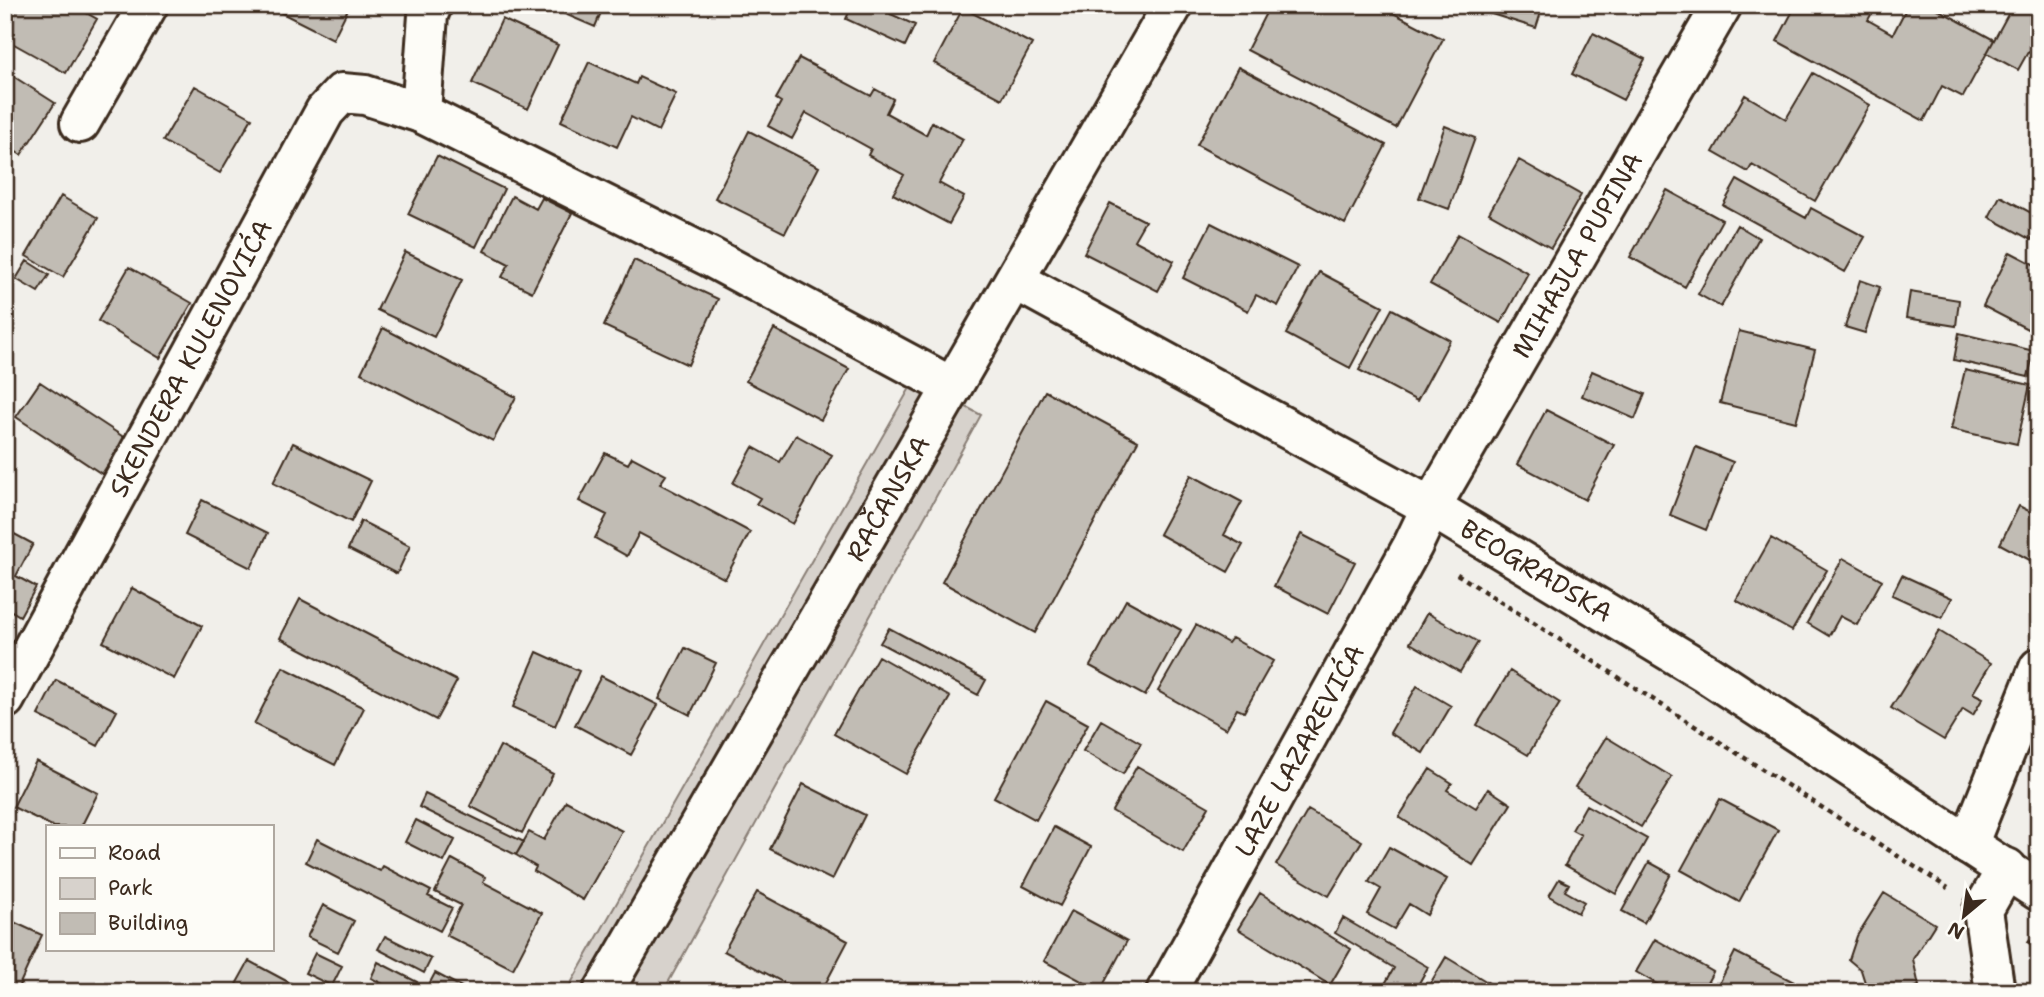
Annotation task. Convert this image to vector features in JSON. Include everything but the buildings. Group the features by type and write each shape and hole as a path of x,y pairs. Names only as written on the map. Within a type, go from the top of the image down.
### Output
{"street":[{"path":"80,123 148,5"},
{"path":"432,5 428,15 421,113 710,257 952,387"},
{"name":"RAČANSKA","path":"603,992 1173,5"},
{"name":"MIHAJLA PUPINA","path":"1431,507 1722,5"},
{"name":"SKENDERA KULENOVIĆA","path":"5,699 325,111 342,93 365,95 421,113"},
{"name":"BEOGRADSKA","path":"1015,280 1431,507 1706,673 2039,891"},
{"name":"LAZE LAZAREVIĆA","path":"1171,990 1413,545 1431,507"},
{"path":"1968,845 2039,668"},
{"path":"1995,992 1983,910 2007,869"}],"path":[{"path":"1413,545 1983,910 2039,949"}],"green space":[{"path":"915,379 981,415 663,992 566,992"}]}
